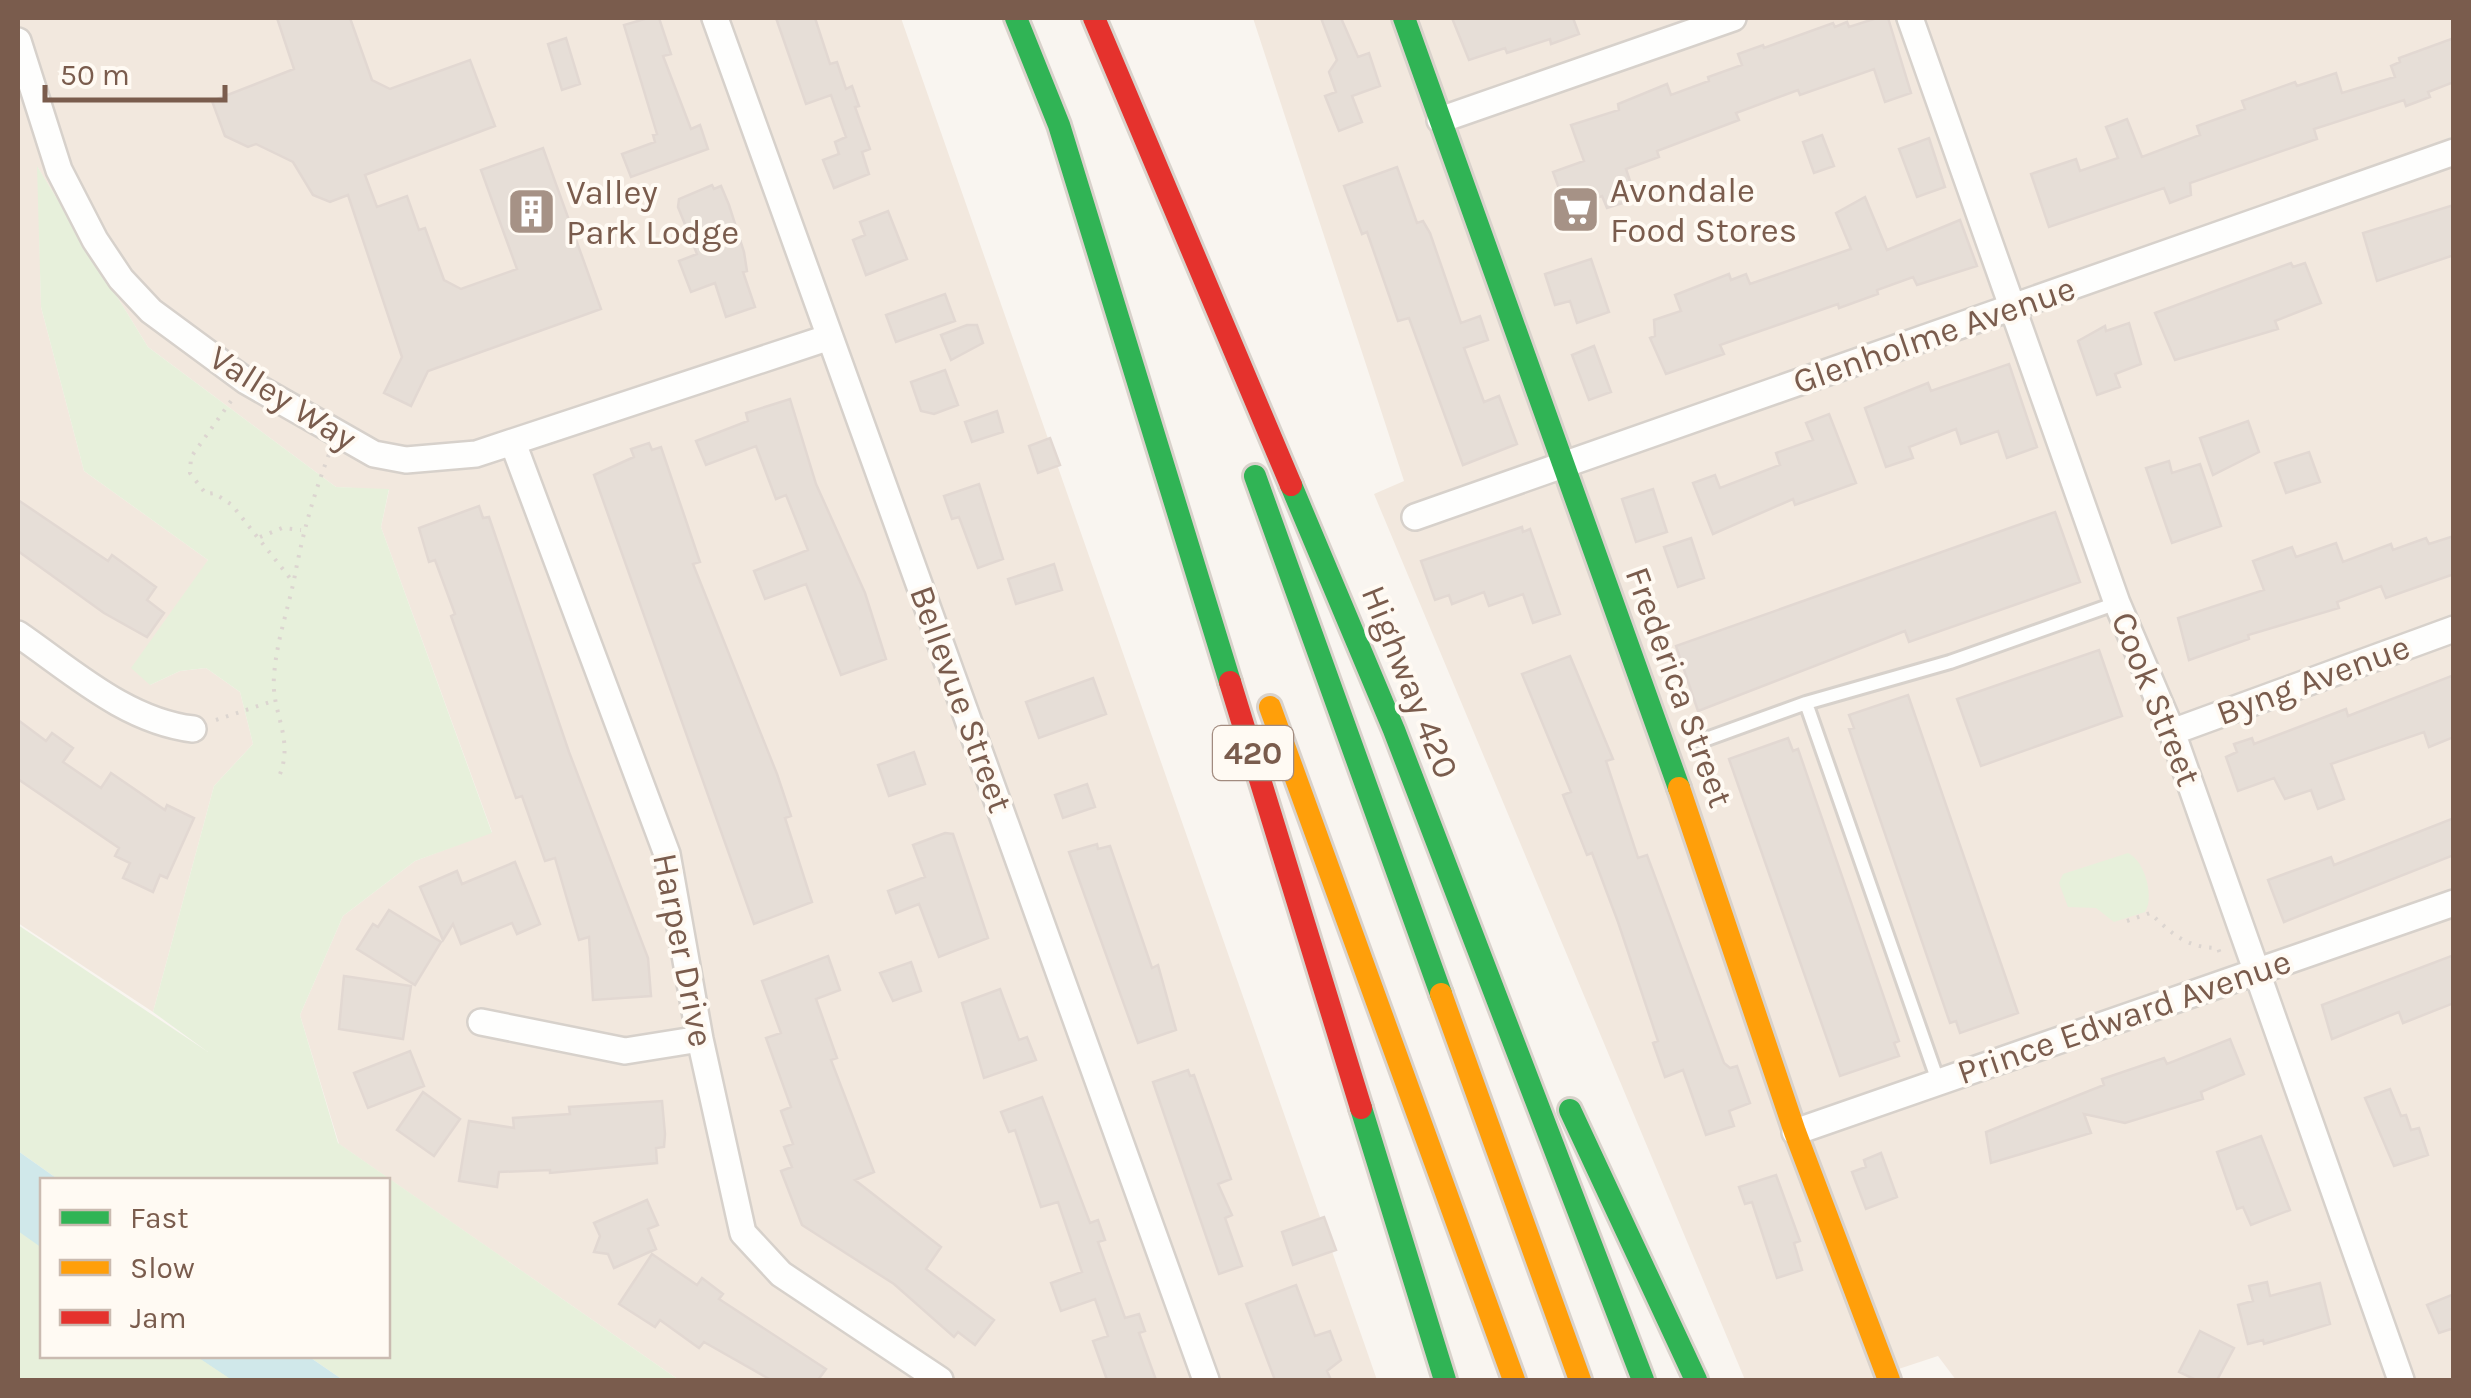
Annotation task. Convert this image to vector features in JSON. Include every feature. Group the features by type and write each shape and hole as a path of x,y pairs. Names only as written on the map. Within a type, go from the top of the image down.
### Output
{"main road":[{"name":"420","path":"1016,18 1059,126 1446,1380"},
{"path":"1092,18 1218,372"},
{"name":"Highway 420","path":"1092,18 1394,730 1642,1380"},
{"name":"Frederica Street","path":"1404,18 1668,754 1795,1132 1889,1380"},
{"path":"1059,126 1226,586"},
{"path":"1244,447 1580,1380"},
{"path":"1260,680 1514,1380"},
{"path":"1394,730 1537,1037"},
{"path":"1562,1091 1696,1380"}],"street":[{"name":"Bellevue Street","path":"715,18 1206,1380"},
{"path":"1440,120 1733,18"},
{"name":"Cook Street","path":"1910,18 2118,603 2172,732 2400,1380"},
{"name":"Valley Way","path":"18,41 60,170 112,266 152,311 246,381 335,436 374,454 406,460 476,454 830,337"},
{"name":"Glenholme Avenue","path":"1415,518 2454,152"},
{"name":"Harper Drive","path":"514,443 667,854 700,1040 743,1232 781,1274 940,1380"},
{"name":"Byng Avenue","path":"2172,732 2454,628"},
{"path":"18,634 131,711 164,726 193,729"},
{"name":"Prince Edward Avenue","path":"1795,1132 2454,903"},
{"path":"482,1022 624,1050 700,1040"}],"lane":[{"path":"1701,741 1806,702 1950,662 2118,603"},
{"path":"1806,702 1938,1081"}],"path":[{"path":"246,381 192,457 190,472 206,494 222,496 260,537 293,582"},
{"path":"280,774 285,734 273,701 277,638 293,582 300,530 335,436"},
{"path":"260,537 282,528 300,530"},
{"path":"193,729 273,701"},
{"path":"2127,920 2150,913 2178,940 2196,948 2218,948 2230,982"}],"shaded area":[{"path":"18,18 901,18 1377,1380 679,1380 339,1144 300,1015 343,916 415,861 492,832 381,527 389,490 336,487 148,347 38,168 41,307 84,471 208,560 150,685 180,671 206,668 240,692 253,744 214,786 153,1012 18,923"},
{"path":"1253,18 2453,18 2453,1380 1956,1380 1938,1356 1865,1380 1745,1380 1374,494 1404,481"}],"green space":[{"path":"37,166 148,347 336,487 389,489 381,527 492,833 415,861 343,916 300,1015 338,1143 388,1178 56,1178 18,1151 18,925 208,1052 153,1012 214,786 253,744 240,692 206,668 180,671 150,685 131,668 208,560 84,471 41,307"},
{"path":"2128,853 2139,863 2146,879 2149,897 2145,912 2114,922 2096,908 2068,907 2059,883 2063,874"},
{"path":"390,1179 679,1380 343,1380 311,1358 390,1358"},
{"path":"18,1229 40,1245 40,1358 201,1358 234,1380 18,1380"}],"water":[{"path":"18,1151 56,1178 40,1178 40,1247 18,1231"},
{"path":"199,1358 311,1358 343,1380 232,1380"}],"building":[{"name":"Valley Park Lodge","path":"277,18 350,18 372,80 390,89 470,60 495,126 365,175 377,207 407,196 419,230 425,228 444,280 461,289 517,269 481,170 543,148 601,309 428,371 411,406 384,393 402,357 348,195 330,202 313,195 293,162 256,144 248,147 225,136 212,101 294,69"},
{"path":"659,18 671,54 663,56 691,129 700,125 708,149 631,177 622,154 655,142 653,135 657,134 624,25"},
{"path":"776,18 815,18 830,64 837,62 846,89 852,86 859,106 855,107 870,149 862,152 869,174 834,188 823,160 839,154 835,142 846,137 831,95 806,104"},
{"path":"1321,18 1341,18 1358,57 1369,53 1380,86 1352,96 1362,122 1339,131 1325,96 1336,92 1329,72 1337,60"},
{"path":"1452,18 1573,18 1579,34 1507,53 1505,48 1469,60"},
{"path":"1888,18 1911,93 1885,102 1874,69 1800,95 1798,90 1736,113 1739,120 1657,151 1659,157 1626,169 1636,199 1607,208 1602,196 1566,208 1553,172 1584,161 1571,125 1619,110 1618,104 1667,84 1671,95 1709,81 1708,77 1742,65 1738,54 1763,45 1764,48 1833,23 1835,27 1847,22 1849,27"},
{"path":"566,38 580,84 562,90 548,44"},
{"path":"2454,38 2454,82 2428,92 2430,97 2406,106 2404,100 2314,129 2317,139 2190,183 2191,195 2170,203 2164,188 2049,227 2031,174 2076,159 2080,171 2118,158 2106,127 2127,119 2142,157 2200,135 2197,126 2245,109 2242,101 2295,82 2297,86 2336,73 2342,93 2395,77 2391,66 2400,62 2399,58"},
{"path":"1822,135 1834,166 1814,173 1803,142"},
{"path":"1929,138 1945,187 1917,197 1899,149"},
{"path":"1397,167 1417,223 1423,221 1430,233 1461,323 1480,316 1488,340 1464,348 1484,402 1499,396 1517,444 1463,465 1409,318 1398,321 1367,232 1362,234 1344,186"},
{"path":"712,185 714,189 721,186 729,205 755,307 726,317 715,283 691,292 679,261 697,254 678,207 679,199"},
{"path":"1865,197 1887,250 1960,220 1977,266 1917,285 1913,277 1839,308 1838,304 1720,345 1724,354 1666,374 1650,338 1655,336 1654,320 1681,311 1675,295 1729,274 1731,280 1746,274 1750,284 1851,249 1836,213"},
{"path":"2454,205 2454,255 2377,281 2363,233"},
{"path":"888,211 907,259 866,275 853,240 865,235 860,222"},
{"path":"1591,259 1609,312 1577,323 1570,301 1555,305 1545,274"},
{"path":"2291,263 2293,267 2305,263 2321,303 2275,321 2278,329 2175,360 2155,313"},
{"path":"945,294 955,321 896,342 886,315"},
{"path":"2129,323 2141,364 2115,374 2120,387 2097,395 2078,341 2105,326 2106,331"},
{"path":"977,325 983,343 951,360 941,335"},
{"path":"1594,346 1611,392 1589,400 1572,355"},
{"path":"2009,364 2037,447 2007,458 1998,431 1961,444 1956,429 1909,447 1913,458 1886,467 1865,408 1928,383 1931,391"},
{"path":"945,370 958,405 934,414 921,411 911,382"},
{"path":"790,399 816,484 865,593 886,659 841,675 806,584 765,599 754,571 808,550 786,495 776,499 756,446 706,465 696,441 748,421 746,413"},
{"path":"997,411 1003,432 972,442 965,422"},
{"path":"1829,414 1856,483 1795,505 1793,499 1713,534 1693,483 1715,475 1720,488 1780,465 1776,453 1813,440 1806,423"},
{"path":"2248,421 2259,452 2213,475 2200,438"},
{"path":"1050,438 1060,465 1038,473 1029,446"},
{"path":"649,443 652,450 661,447 700,562 693,564 791,816 785,818 812,902 754,924 594,475 634,457 631,449"},
{"path":"2309,452 2320,482 2286,493 2275,463"},
{"path":"2169,461 2172,473 2200,464 2221,526 2172,543 2146,468"},
{"path":"979,484 1003,559 978,568 959,517 952,519 944,496"},
{"path":"1653,489 1667,532 1636,542 1622,499"},
{"path":"18,500 108,561 112,555 156,587 147,600 164,613 147,637 104,613 18,551"},
{"path":"479,506 483,518 489,517 569,752 648,958 651,996 593,1000 589,937 579,940 555,858 545,861 522,796 516,798 451,616 455,614 435,560 429,562 419,528"},
{"path":"2055,512 2080,582 1909,642 1905,631 1698,711 1676,646"},
{"path":"1522,527 1523,532 1530,529 1560,614 1533,623 1523,594 1489,606 1484,592 1452,604 1449,595 1435,600 1421,561"},
{"path":"2454,536 2454,574 2386,598 2381,586 2337,602 2339,608 2248,635 2249,639 2189,660 2178,618 2264,590 2253,561 2292,547 2296,557 2336,543 2343,562 2391,544 2393,550 2426,538 2429,544"},
{"path":"1691,538 1704,578 1678,587 1664,547"},
{"path":"1054,564 1062,590 1016,604 1008,579"},
{"path":"2099,650 2122,716 1981,766 1957,699"},
{"path":"1570,656 1613,759 1606,761 1638,858 1647,855 1724,1063 1730,1068 1737,1066 1750,1103 1729,1111 1734,1126 1706,1135 1683,1070 1665,1077 1653,1043 1658,1041 1618,922 1592,853 1587,855 1563,795 1571,792 1522,674"},
{"path":"2454,675 2454,737 2429,747 2424,732 2331,764 2344,799 2318,809 2311,790 2285,799 2274,778 2238,791 2226,757 2237,752 2234,744 2252,738 2254,744 2346,709 2348,716"},
{"path":"1093,678 1106,714 1039,738 1026,702"},
{"path":"1908,695 2018,1013 1960,1033 1956,1021 1950,1023 1849,729 1854,728 1849,715"},
{"path":"18,720 46,741 52,733 73,748 63,762 101,788 111,773 165,810 167,805 194,818 167,878 160,875 153,892 123,878 130,863 115,856 119,848 18,779"},
{"path":"1788,738 1793,751 1798,749 1899,1041 1894,1043 1899,1056 1840,1076 1729,759"},
{"path":"914,752 925,784 889,796 878,765"},
{"path":"1087,784 1095,807 1063,818 1055,795"},
{"path":"2454,818 2454,855 2284,922 2268,880 2331,857 2334,865"},
{"path":"945,833 953,834 988,938 939,957 919,904 896,913 888,891 925,877 913,845"},
{"path":"1097,844 1098,849 1110,846 1152,968 1158,965 1176,1030 1138,1043 1069,852"},
{"path":"515,862 540,924 517,934 512,923 461,944 453,924 443,940 420,887 457,871 462,884"},
{"path":"389,910 441,942 415,985 357,949 373,924 378,927"},
{"path":"2454,955 2454,1003 2403,1023 2399,1012 2332,1039 2322,1005"},
{"path":"828,956 840,990 816,999 837,1058 831,1060 874,1172 855,1180 941,1247 926,1269 994,1320 975,1345 958,1332 954,1337 894,1284 802,1225 781,1171 792,1167 784,1147 793,1144 781,1111 791,1107 766,1038 781,1033 762,981"},
{"path":"911,962 921,991 893,1001 880,973"},
{"path":"344,976 411,986 403,1039 339,1029"},
{"path":"1000,989 1019,1040 1027,1037 1036,1060 984,1078 962,1003"},
{"path":"2230,1039 2244,1074 2201,1092 2203,1099 2125,1123 2084,1114 2091,1133 1991,1163 1986,1132 2104,1085 2102,1079 2164,1058 2167,1064"},
{"path":"410,1051 424,1086 368,1108 354,1073"},
{"path":"1188,1070 1190,1076 1194,1075 1231,1179 1218,1184 1232,1215 1225,1218 1242,1266 1219,1274 1153,1082"},
{"path":"2390,1089 2411,1130 2419,1128 2428,1155 2394,1166 2365,1098"},
{"path":"423,1092 460,1119 434,1156 397,1130"},
{"path":"1042,1097 1090,1223 1098,1220 1105,1240 1098,1242 1125,1318 1139,1314 1145,1331 1139,1333 1156,1380 1107,1380 1093,1341 1108,1336 1095,1299 1061,1311 1051,1283 1082,1272 1058,1202 1041,1207 1015,1130 1009,1132 1001,1112"},
{"path":"662,1101 664,1147 656,1148 657,1163 550,1173 499,1172 497,1187 459,1181 469,1121 514,1128 513,1118 570,1114 569,1107"},
{"path":"2261,1136 2290,1210 2251,1225 2243,1207 2237,1209 2217,1152"},
{"path":"1881,1153 1897,1197 1866,1209 1852,1172 1866,1167 1864,1160"},
{"path":"1776,1175 1800,1241 1794,1243 1802,1270 1777,1278 1752,1202 1745,1204 1739,1187"},
{"path":"647,1200 658,1225 648,1229 656,1249 614,1268 608,1254 594,1252 600,1236 594,1223"},
{"path":"1324,1217 1336,1250 1293,1265 1282,1232"},
{"path":"652,1254 697,1285 702,1278 723,1294 719,1299 826,1369 818,1380 771,1380 704,1342 699,1348 660,1320 655,1327 619,1304"},
{"path":"2267,1282 2270,1296 2320,1283 2330,1324 2264,1344 2263,1340 2248,1344 2238,1305 2253,1301 2249,1286"},
{"path":"1296,1285 1315,1336 1330,1331 1341,1360 1327,1371 1331,1380 1275,1380 1246,1304"},
{"path":"2454,1294 2454,1328 2439,1333 2427,1305"},
{"path":"2200,1331 2234,1348 2217,1380 2196,1380 2179,1372"}],"traffic: fast":[{"path":"1016,18 1059,125 1230,682"},
{"path":"1404,18 1679,788"},
{"path":"1255,476 1441,994"},
{"path":"1291,485 1394,730 1643,1380"},
{"path":"1361,1108 1445,1380"},
{"path":"1570,1110 1696,1380"}],"traffic: slow":[{"path":"1270,707 1514,1380"},
{"path":"1679,788 1795,1132 1889,1380"},
{"path":"1441,994 1580,1380"}],"traffic: jam":[{"path":"1094,18 1291,485"},
{"path":"1230,682 1361,1108"}],"place":[{"name":"Avondale Food Stores","path":"1575,210"},
{"name":"Valley Park Lodge","path":"531,212"}]}
